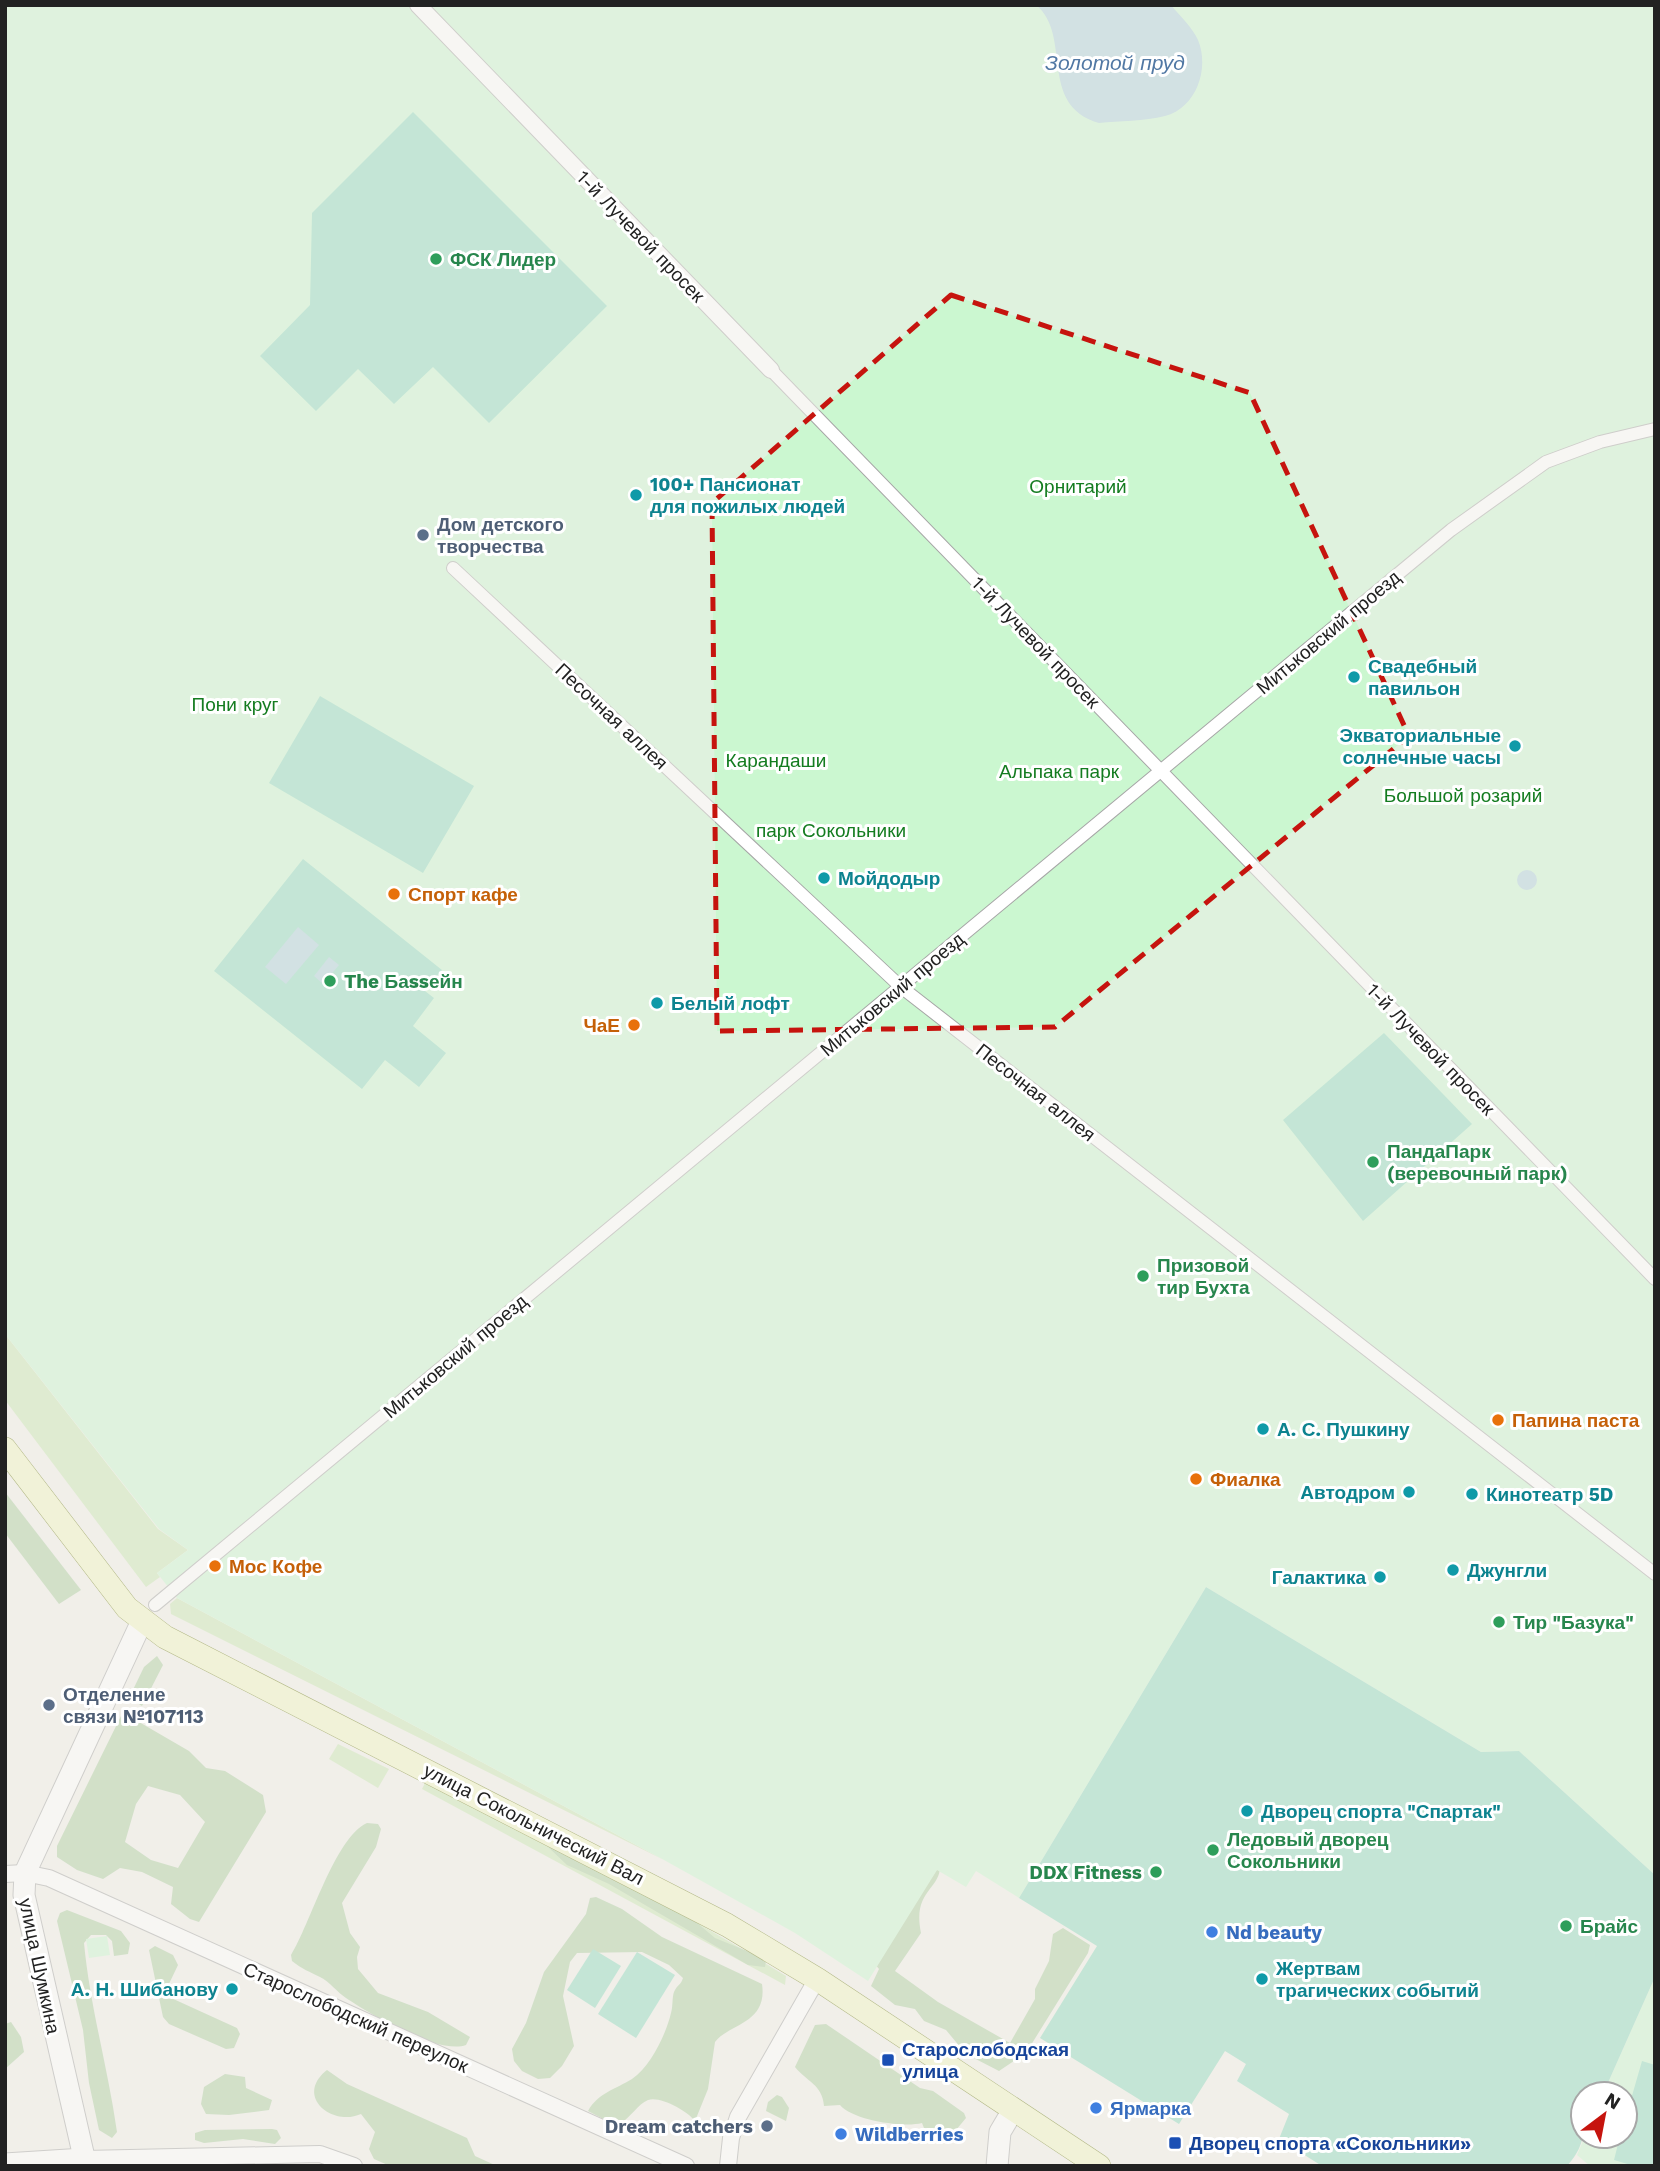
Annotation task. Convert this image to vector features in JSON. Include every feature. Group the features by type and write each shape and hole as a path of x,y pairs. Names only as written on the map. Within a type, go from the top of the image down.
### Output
{"main road":[{"name":"улица Сокольнический Вал","path":"5,1449 127,1608 149,1613 177,1643 652,1884 817,1979 1099,2166"}],"street":[{"name":"1-й Лучевой просек","path":"418,5 1655,1279"},
{"name":"Митьковский проезд","path":"149,1613 1451,530 1523,477 1556,457 1655,429"},
{"name":"Песочная аллея","path":"453,568 901,987 1655,1574"},
{"name":"улица Шумкина","path":"85,2162 24,1895 15,1874 149,1613"},
{"name":"Старослободский переулок","path":"15,1874 49,1878 686,2166"},
{"path":"728,2166 731,2138 738,2117 817,1979"},
{"path":"997,2166 1000,2132 1013,2110"},
{"path":"5,2164 320,2154 354,2166"}],"highlighted area":[{"path":"951,295 1250,393 1409,736 1055,1027 717,1031 712,503"}],"green space":[{"name":"парк Сокольники","path":"5,5 1655,5 1655,1875 1519,1751 1481,1752 1206,1587 1019,1898 976,1871 966,1887 937,1870 868,1981 795,1933 664,1860 177,1598 157,1573 188,1550 159,1529 5,1334"},
{"name":"ФСК Лидер","path":"413,112 607,306 489,423 433,367 394,404 358,369 316,411 260,356 310,305 312,213"},
{"path":"320,696 474,786 423,873 269,783"},
{"name":"The Баssейн","path":"303,859 442,970 425,991 434,998 413,1026 446,1053 419,1087 385,1060 362,1089 214,971"},
{"name":"ПандаПарк (веревочный парк)","path":"1384,1033 1472,1124 1363,1221 1283,1120"},
{"path":"5,1334 158,1529 188,1550 157,1573 160,1577 146,1587 5,1400"},
{"path":"5,1492 81,1590 59,1604 5,1533"},
{"path":"1206,1587 1481,1752 1519,1751 1655,1875 1655,1977 1609,2080 1569,2080 1569,2150 1578,2150 1567,2166 1322,2166 1279,2139 1289,2114 1237,2081 1246,2064 1225,2051 1179,2124 1040,2038 1097,1946 1019,1898"},
{"path":"177,1598 664,1860 171,1614 170,1604"},
{"path":"157,1656 163,1665 142,1706 129,1698 144,1667"},
{"path":"127,1715 189,1751 206,1768 225,1771 263,1795 266,1812 199,1922 190,1919 171,1904 173,1887 142,1872 120,1868 103,1879 77,1870 57,1857 57,1846 121,1716","holes":["148,1786 180,1795 205,1822 178,1868 151,1860 125,1842 136,1804"]},
{"path":"338,1744 389,1769 378,1788 329,1759"},
{"path":"426,1781 698,1923 786,1976 785,1985 422,1789"},
{"path":"367,1823 378,1824 381,1829 376,1847 342,1903 350,1933 360,1947 358,1969 378,1993 428,2012 470,2037 466,2045 454,2047 439,2044 387,2023 343,1996 324,1979 292,1961 291,1955 334,1863 355,1831"},
{"path":"546,1845 689,1916 715,1938 762,1957 766,1961 765,1967 748,1965 609,1884 567,1865"},
{"path":"940,1865 936,1880 920,1908 921,1933 895,1971 938,2002 1010,2043 1035,1999 1035,1989 1049,1961 1053,1934 1063,1928 1090,1945 1088,1953 1026,2053 999,2071 966,2054 946,2030 924,2021 915,2009 895,2005 871,1986 879,1969 874,1963"},
{"path":"596,1897 622,1909 662,1937 762,1984 762,1997 753,2015 715,2042 708,2089 695,2121 673,2105 653,2099 644,2102 621,2123 609,2122 588,2111 602,2096 639,2073 657,2049 669,2021 674,1992 683,1978 669,1965 642,1952 577,1953 570,1962 563,1996 574,2046 562,2066 550,2078 538,2079 522,2071 514,2061 512,2049 526,2023 544,1972 586,1914 590,1898"},
{"path":"67,1910 121,1931 130,1943 128,1954 114,1956 112,1941 106,1935 91,1935 84,1943 90,1991 117,2132 112,2138 99,2130 89,2083 83,2030 57,1921 60,1913"},
{"path":"107,1936 110,1955 89,1958 86,1939"},
{"path":"155,1946 173,1955 178,1965 167,1988 169,1997 237,2028 240,2034 234,2048 226,2049 169,2024 163,2017 149,1950"},
{"path":"593,1949 621,1966 595,2008 567,1990"},
{"path":"637,1952 675,1975 636,2038 598,2014"},
{"path":"1655,1977 1655,2166 1590,2166 1577,2155 1579,2150 1639,2150 1639,2080 1609,2080"},
{"path":"11,2022 21,2037 24,2052 5,2069 5,2024"},
{"path":"826,2024 920,2088 933,2091 964,2113 966,2118 956,2130 924,2128 922,2123 878,2122 855,2115 840,2105 824,2106 817,2088 795,2067 815,2025"},
{"path":"1642,2061 1655,2065 1655,2166 1634,2166 1614,2160 1616,2150 1639,2150 1639,2080 1637,2080"},
{"path":"327,2070 347,2084 467,2138 475,2156 497,2166 390,2166 374,2159 369,2149 375,2132 361,2114 350,2117 329,2113 316,2099 314,2090"},
{"path":"225,2074 245,2077 246,2088 272,2100 269,2110 229,2115 206,2114 201,2104 204,2087"},
{"path":"777,2095 782,2097 789,2108 786,2121 766,2111 768,2102"},
{"path":"205,2130 277,2130 281,2138 275,2144 243,2139 204,2143 195,2140 195,2133"}],"water":[{"name":"Золотой пруд","path":"1036,5 1171,5 1198,40 1202,63 1198,86 1185,105 1176,112 1157,118 1099,123 1080,114 1068,101 1062,86 1053,34 1047,18"},
{"path":"1527,870 1534,873 1537,880 1534,887 1527,890 1520,887 1517,880 1520,873"},
{"path":"298,927 319,945 286,984 265,967"},
{"path":"329,957 339,965 323,984 314,976"}],"place":[{"name":"ФСК Лидер","path":"436,259"},
{"name":"100+ Пансионат для пожилых людей","path":"636,495"},
{"name":"Дом детского творчества","path":"423,535"},
{"name":"Свадебный павильон","path":"1354,677"},
{"name":"Экваториальные солнечные часы","path":"1515,746"},
{"name":"Мойдодыр","path":"824,878"},
{"name":"Спорт кафе","path":"394,894"},
{"name":"The Баssейн","path":"330,981"},
{"name":"Белый лофт","path":"657,1003"},
{"name":"ЧаЕ","path":"634,1025"},
{"name":"ПандаПарк (веревочный парк)","path":"1373,1162"},
{"name":"Призовой тир Бухта","path":"1143,1276"},
{"name":"Папина паста","path":"1498,1420"},
{"name":"А. С. Пушкину","path":"1263,1429"},
{"name":"Фиалка","path":"1196,1479"},
{"name":"Автодром","path":"1409,1492"},
{"name":"Кинотеатр 5D","path":"1472,1494"},
{"name":"Мос Кофе","path":"215,1566"},
{"name":"Джунгли","path":"1453,1570"},
{"name":"Галактика","path":"1380,1577"},
{"name":"Тир \"Базука\"","path":"1499,1622"},
{"name":"Отделение связи №107113","path":"49,1705"},
{"name":"Дворец спорта \"Спартак\"","path":"1247,1811"},
{"name":"Ледовый дворец Сокольники","path":"1213,1850"},
{"name":"DDX Fitness","path":"1156,1872"},
{"name":"Брайс","path":"1566,1926"},
{"name":"Nd beauty","path":"1212,1932"},
{"name":"Жертвам трагических событий","path":"1262,1979"},
{"name":"А. Н. Шибанову","path":"232,1989"},
{"name":"Старослободская улица","path":"888,2060"},
{"name":"Ярмарка","path":"1096,2108"},
{"name":"Dream catchers","path":"767,2126"},
{"name":"Wildberries","path":"841,2134"},
{"name":"Дворец спорта «Сокольники»","path":"1175,2143"}],"park label":[{"name":"Орнитарий","path":"1078,486"},
{"name":"Пони круг","path":"235,704"},
{"name":"Карандаши","path":"776,760"},
{"name":"Альпака парк","path":"1059,771"},
{"name":"Большой розарий","path":"1463,795"}]}
